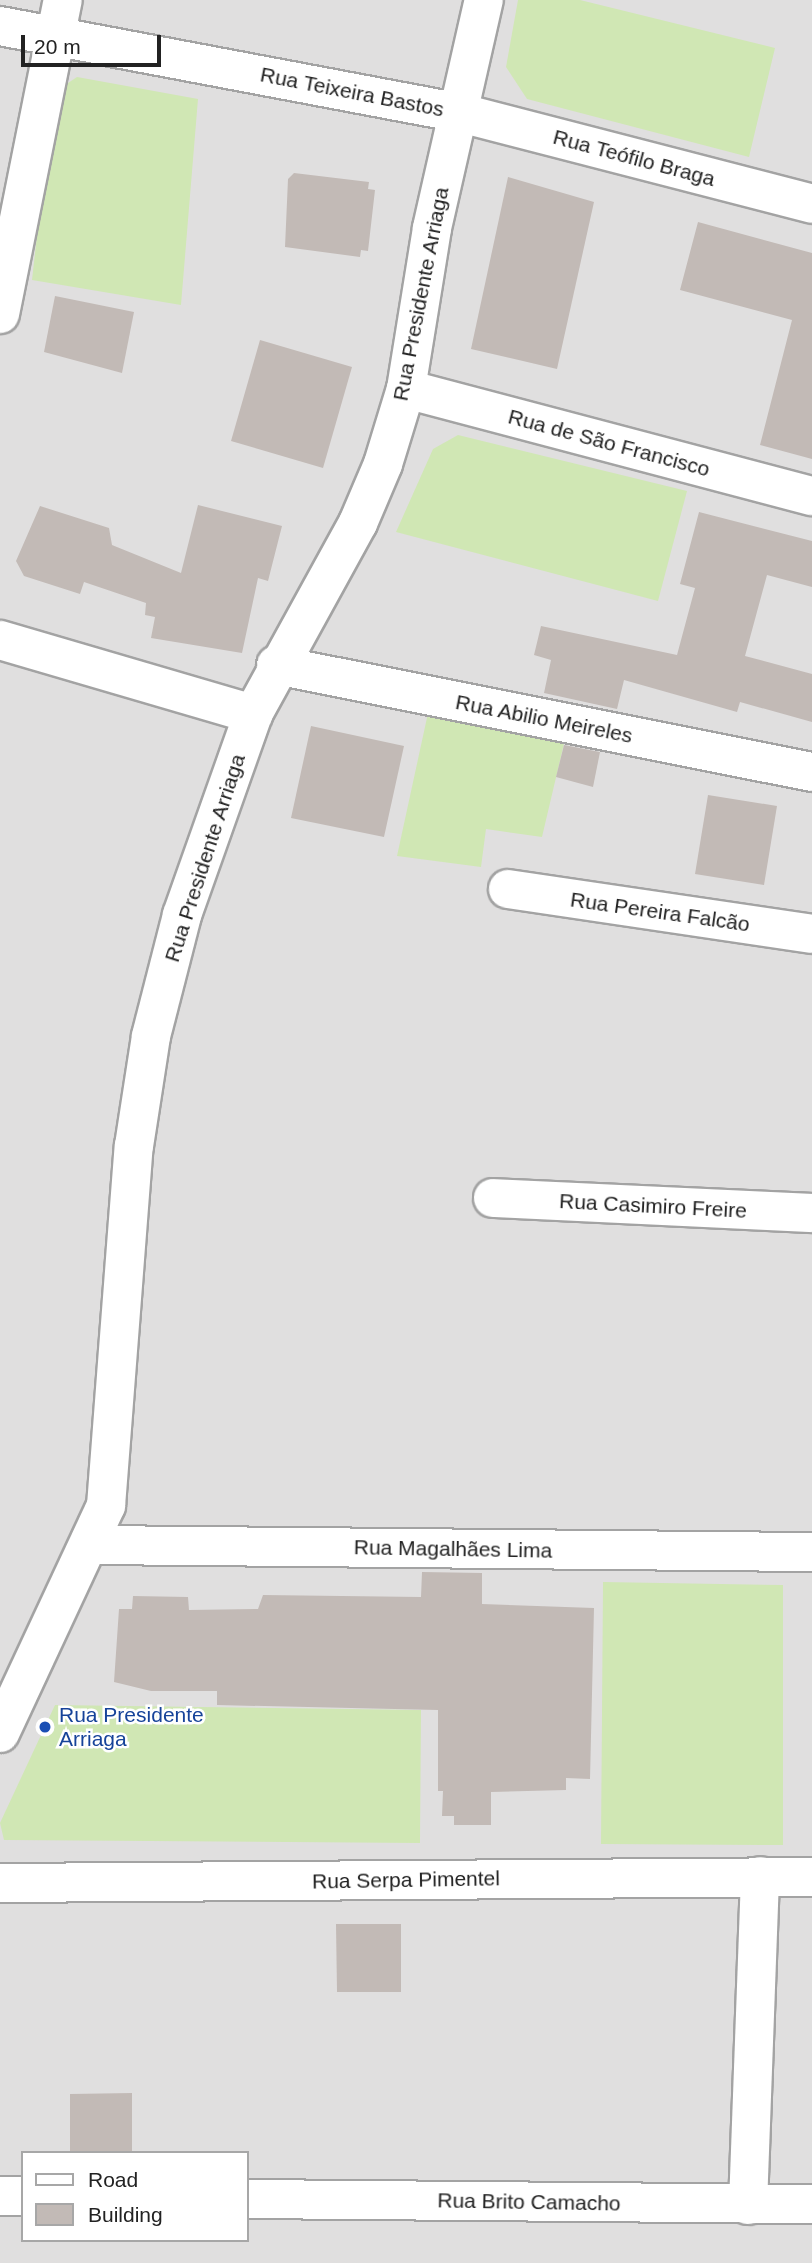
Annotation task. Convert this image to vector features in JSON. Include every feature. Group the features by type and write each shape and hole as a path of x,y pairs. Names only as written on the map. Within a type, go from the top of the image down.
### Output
{"street":[{"name":"Rua Presidente Arriaga","path":"0,1733 93,1545 112,1464 134,1146 151,1036 182,915 253,714 276,665 358,523 406,389 457,112 484,0"},
{"name":"Rua Teixeira Bastos","path":"0,26 58,18 457,112"},
{"path":"0,314 58,18"},
{"name":"Rua Teófilo Braga","path":"457,112 812,204"},
{"name":"Rua de São Francisco","path":"406,389 812,496"},
{"path":"0,640 253,714"},
{"name":"Rua Abilio Meireles","path":"276,665 812,772"},
{"name":"Rua Pereira Falcão","path":"508,889 812,934"},
{"name":"Rua Casimiro Freire","path":"493,1198 812,1213"},
{"name":"Rua Magalhães Lima","path":"93,1545 812,1552"},
{"path":"748,2205 760,1877"},
{"name":"Rua Serpa Pimentel","path":"0,1883 812,1877"},
{"path":"0,2196 21,2196"},
{"name":"Rua Brito Camacho","path":"248,2199 812,2204"}],"shaded area":[{"path":"0,0 812,0 812,2263 0,2263"}],"green space":[{"path":"518,0 580,0 775,48 749,157 527,99 506,67"},
{"path":"77,77 198,99 181,305 32,280 53,93"},
{"path":"458,435 687,491 658,601 396,532 433,449"},
{"path":"428,713 566,735 542,837 486,829 481,867 397,856"},
{"path":"603,1582 783,1585 783,1845 601,1844"},
{"path":"55,1705 421,1710 420,1843 4,1840 0,1823"}],"building":[{"path":"294,173 369,182 368,189 375,190 368,251 361,250 360,257 285,247 288,179"},
{"path":"508,177 594,202 557,369 471,349"},
{"path":"698,222 812,253 812,459 760,445 792,320 680,290"},
{"path":"55,296 134,312 122,373 44,352"},
{"path":"260,340 352,367 323,468 231,441"},
{"path":"198,505 282,526 268,581 258,578 242,653 151,638 155,617 145,615 146,603 84,582 80,594 24,576 16,561 40,506 109,528 112,545 181,573"},
{"path":"699,512 812,541 812,587 767,575 745,656 812,674 812,722 740,702 737,712 624,680 617,709 544,693 551,660 534,655 541,626 677,655 695,588 680,584"},
{"path":"311,726 404,746 384,837 291,818"},
{"path":"564,745 600,752 593,787 556,777"},
{"path":"708,795 777,806 764,885 695,874"},
{"path":"422,1572 482,1573 482,1604 594,1608 590,1779 566,1778 566,1790 491,1792 491,1825 454,1825 454,1816 442,1816 443,1791 438,1791 438,1710 217,1705 217,1691 151,1691 114,1682 119,1609 132,1609 133,1596 188,1597 189,1610 258,1609 263,1595 421,1597"},
{"path":"336,1924 401,1924 401,1992 337,1992"},
{"path":"132,2093 132,2151 70,2151 70,2094"}],"place":[{"name":"Rua Presidente Arriaga","path":"45,1727"}]}
